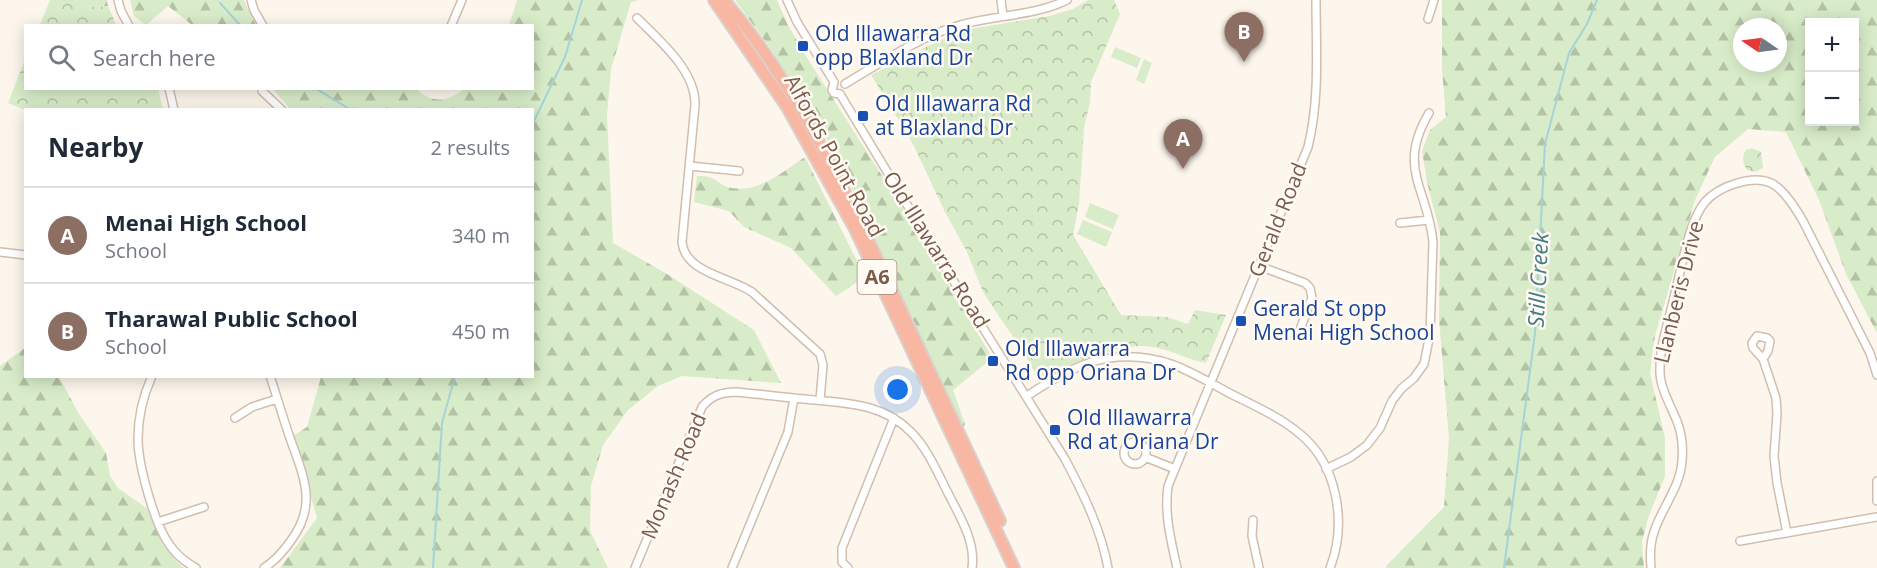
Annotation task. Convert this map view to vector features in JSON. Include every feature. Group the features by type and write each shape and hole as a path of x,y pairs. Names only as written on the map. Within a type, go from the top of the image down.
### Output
{"highway":[{"name":"Alfords Point Road","path":"714,0 787,107 854,227 1014,568"},
{"name":"Alfords Point Road","path":"724,0 775,69 818,138 855,211 1022,568"}],"street":[{"path":"117,0 128,24"},
{"path":"251,0 263,24"},
{"path":"452,24 462,0"},
{"path":"787,0 797,22 834,82 832,90 834,93 840,94 845,90 845,84"},
{"path":"1001,0 1003,15"},
{"path":"845,84 898,53 944,31 1003,15 1046,8 1067,0"},
{"name":"Gerald Road","path":"1177,568 1167,524 1168,486 1304,156 1313,125 1317,82 1316,0"},
{"path":"1428,19 1434,0"},
{"path":"637,18 680,63 693,84 695,105 682,242 687,259 696,266 752,292 817,350 823,365 820,400"},
{"path":"834,82 840,80 845,84"},
{"path":"169,90 174,108"},
{"path":"262,91 280,108"},
{"name":"Old Illawarra Road","path":"840,94 943,264 1027,396 1082,491 1108,568"},
{"path":"1326,469 1359,451 1375,435 1392,401 1424,364 1430,334 1433,242 1417,179 1414,154 1417,137 1430,113"},
{"path":"690,166 739,171"},
{"name":"Llanberis Drive","path":"1651,568 1651,542 1676,488 1682,460 1679,428 1662,386 1659,372 1662,344 1693,225 1705,202 1727,185 1745,181 1771,183 1791,200 1869,353 1877,375"},
{"path":"1400,223 1428,219"},
{"path":"0,252 24,255"},
{"path":"1259,266 1305,283 1310,288 1312,298 1301,327"},
{"path":"1390,333 1430,334"},
{"path":"1027,396 1079,367 1097,361 1117,357 1149,358 1167,361 1192,372 1293,428 1308,441 1326,469 1336,498 1339,525 1335,556 1330,568"},
{"path":"1763,358 1776,398 1774,456 1787,533"},
{"path":"151,378 139,416 138,447 141,465 158,522 172,549 184,561 196,568"},
{"path":"264,568 276,559 295,536 303,522 307,502 304,478 271,378"},
{"name":"Monash Road","path":"635,568 700,412 706,403 719,394 730,392 867,406 894,418 918,440 946,490 971,542 972,568"},
{"path":"732,568 788,432 794,398"},
{"path":"235,418 252,407 278,399"},
{"path":"848,568 842,562 841,553 894,418"},
{"path":"1145,457 1175,469"},
{"path":"1877,482 1877,501"},
{"path":"158,522 204,507"},
{"path":"1740,541 1877,517"},
{"path":"1253,520 1252,536 1259,568"}],"green space":[{"path":"50,0 74,0 94,7 108,6 116,24 40,24"},
{"path":"74,0 107,0 108,6 94,7"},
{"path":"130,0 244,0 256,24 191,24 168,6 147,24 134,16"},
{"path":"517,0 639,0 631,2 611,69 607,116 613,243 667,274 754,330 781,383 682,376 658,386 628,410 603,445 591,486 590,531 608,568 280,568 317,518 293,436 307,427 321,378 534,378 534,108 289,108 274,90 418,90 428,97 440,100 452,97 462,90 534,90 534,24 509,24"},
{"path":"735,0 777,0 804,53 902,207 990,354 990,360 953,390 964,426 962,427 956,416 869,232 866,217 819,124 769,46"},
{"path":"1088,0 1114,0 1120,14 1091,82 1090,102 1084,128 1079,204 1073,235 1121,315 1167,317 1188,324 1195,310 1226,315 1206,363 1167,350 1140,346 1111,351 1079,361 1039,380 983,292 967,252 911,140 871,75 964,30 1049,16 1073,9"},
{"path":"1442,0 1877,0 1877,333 1846,274 1819,200 1786,132 1748,129 1715,157 1695,200 1655,336 1650,373 1665,438 1665,476 1648,518 1642,542 1644,568 1386,568 1444,507 1449,438 1439,319 1440,233 1422,151 1430,130 1446,117 1442,69"},
{"path":"1115,47 1141,58 1137,68 1111,57"},
{"path":"1144,59 1152,63 1144,84 1136,80"},
{"path":"24,63 24,90 158,90 163,108 24,110 8,103"},
{"path":"1752,148 1761,152 1763,168 1755,172 1747,170 1743,160 1746,150"},
{"path":"805,157 865,277 836,296 791,248 744,227 729,211 694,202 697,176 709,177 723,185 742,189 771,180"},
{"path":"1090,203 1119,215 1113,229 1085,217"},
{"path":"1083,220 1112,232 1106,247 1077,234"},
{"path":"24,349 24,378 60,378 79,414 106,453 110,476 118,488 149,510 163,545 184,568 0,568 0,366"}],"waterway":[{"path":"534,121 565,57 582,0"},
{"name":"Still Creek","path":"1504,568 1535,333 1545,144 1569,53 1587,24 1597,0"},
{"path":"220,3 239,24"},
{"path":"318,90 348,108"},
{"path":"433,568 442,423 454,378"}],"place":[{"name":"Old Illawarra Rd opp Blaxland Dr","path":"803,46"},
{"name":"Tharawal Public School","path":"1244,62"},
{"name":"Old Illawarra Rd at Blaxland Dr","path":"863,116"},
{"name":"Menai High School","path":"1183,169"},
{"name":"Gerald St opp Menai High School","path":"1241,321"},
{"name":"Old Illawarra Rd opp Oriana Dr","path":"993,361"},
{"name":"Old Illawarra Rd at Oriana Dr","path":"1055,430"}]}
